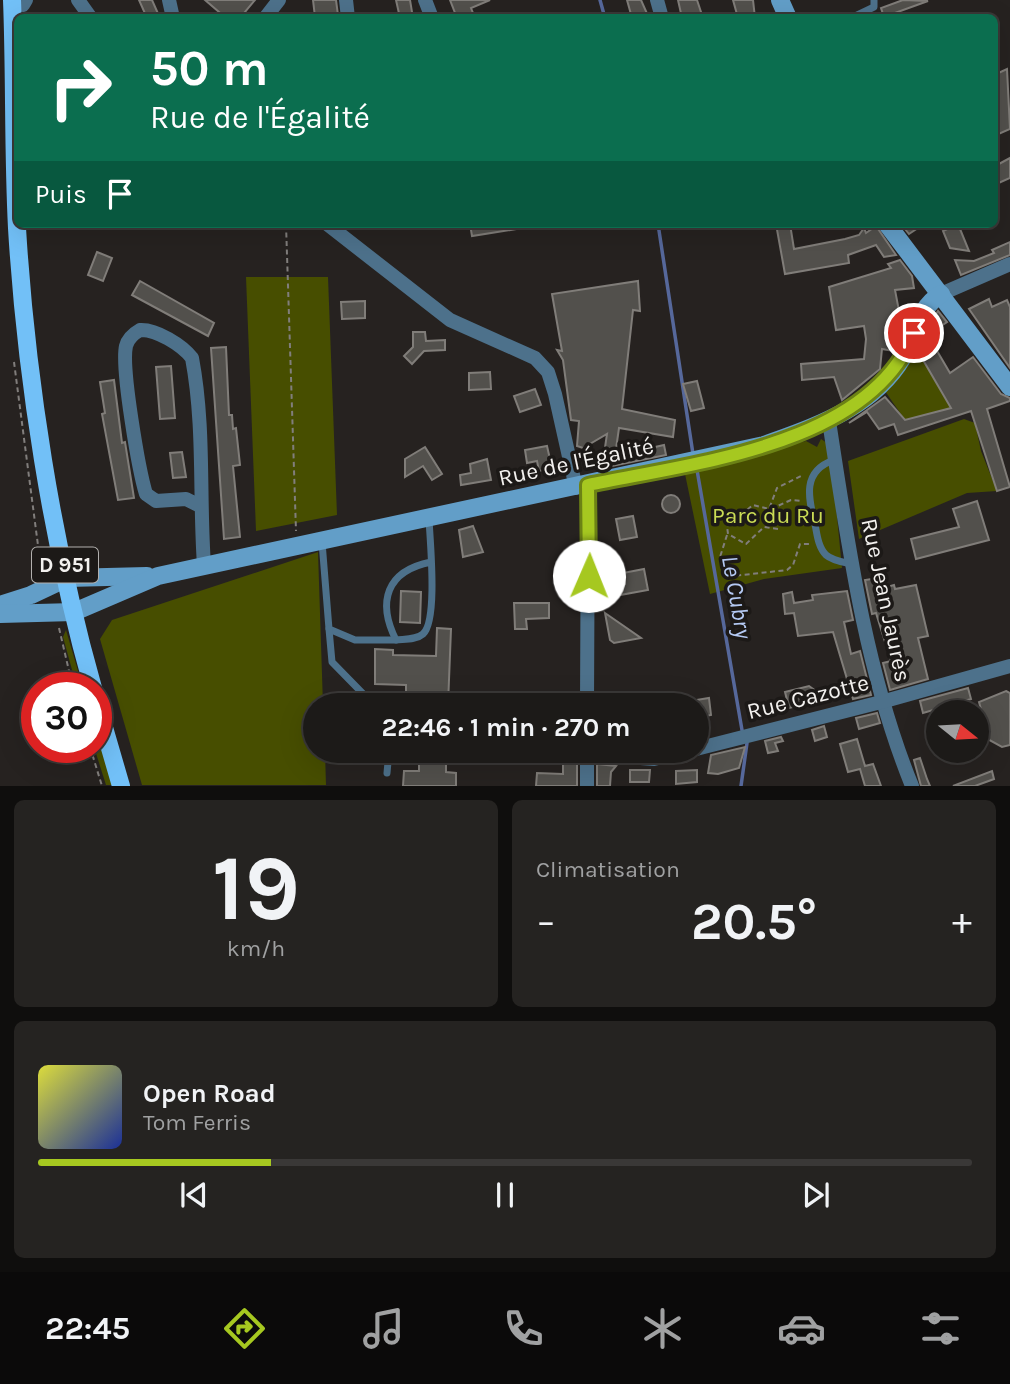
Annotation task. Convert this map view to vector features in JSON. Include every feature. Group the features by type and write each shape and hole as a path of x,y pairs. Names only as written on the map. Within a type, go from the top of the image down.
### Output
{"main road":[{"name":"D 951","path":"17,228 25,324 42,441 67,578 66,613 87,672"},
{"name":"D 951","path":"29,228 42,441"},
{"path":"112,755 121,786"}],"street":[{"path":"78,0 89,14"},
{"path":"268,14 279,0"},
{"path":"332,228 450,320 535,358 548,372 582,487 587,693"},
{"path":"890,228 1010,387"},
{"path":"941,293 1010,264"},
{"name":"Rue de l'Égalité","path":"66,613 158,576 582,487 764,445 829,421 854,407 890,376 906,351 928,302 941,293"},
{"path":"200,506 187,499 156,501 146,494 131,414 125,357 129,339 140,330 156,333 187,351 192,358 203,471 200,506 204,565"},
{"name":"Rue Jean Jaurès","path":"829,421 864,628 912,786"},
{"name":"Rue de l'Égalité","path":"67,578 158,576"},
{"path":"0,605 31,595 67,578"},
{"path":"0,614 66,613"},
{"name":"Rue Cazotte","path":"709,746 1010,666"},
{"path":"587,763 587,786"}],"lane":[{"path":"860,14 874,8 873,0"},
{"path":"835,460 819,467 812,477 808,493 824,554 852,564"},
{"path":"329,629 355,640 417,638 425,633 430,622 429,518"},
{"path":"322,541 332,662 362,693"},
{"path":"396,640 385,618 388,592 398,577 419,564 431,562"},
{"path":"387,773 388,763"}],"path":[{"path":"286,228 297,547"},
{"path":"769,509 777,488 800,475 812,477"},
{"path":"810,502 791,500 769,509 753,505 729,524 720,557 726,573 733,576 787,570 793,565 800,544 819,542"},
{"path":"728,534 746,544 764,527 778,529"},
{"path":"66,613 72,672"},
{"path":"95,763 102,786"}],"green space":[{"path":"246,277 328,277 337,515 256,531"},
{"path":"916,343 951,408 905,420 885,391"},
{"path":"964,419 975,423 981,451 997,491 967,493 859,539 848,461"},
{"name":"Parc du Ru","path":"821,439 830,445 842,568 764,579 710,594 685,474 806,441 817,447"},
{"path":"318,552 323,693 303,693 303,763 325,763 326,785 142,785 112,681 112,672 109,672 100,639 112,620"},
{"path":"66,630 78,672 73,672 63,637"},
{"path":"99,763 106,763 114,785 106,785"}],"building":[{"path":"139,0 152,0 158,14 145,14"},
{"path":"205,0 255,0 243,14 221,14"},
{"path":"313,0 336,0 338,14 315,14"},
{"path":"396,0 410,0 412,14 399,14"},
{"path":"450,0 490,0 471,8 473,14 455,14"},
{"path":"627,0 641,0 647,14 631,14"},
{"path":"678,0 697,0 702,14 681,14"},
{"path":"733,0 753,0 755,14 737,14"},
{"path":"903,0 928,1 892,14 883,14 881,8"},
{"path":"1007,69 1010,129 998,134 998,73"},
{"path":"1010,158 1010,178 998,183 998,164"},
{"path":"471,228 517,229 472,236"},
{"path":"777,228 791,228 794,249 859,235 864,228 866,233 877,228 896,255 884,257 876,245 848,255 849,263 785,274"},
{"path":"904,228 918,228 909,234"},
{"path":"960,228 969,251 950,248 943,231"},
{"path":"1010,242 1010,255 961,275 955,260 974,261 994,253 992,250"},
{"path":"97,252 112,258 103,281 88,275"},
{"path":"900,260 912,276 914,288 895,290 899,311 910,314 893,351 882,349 880,369 842,400 834,377 802,380 801,364 864,359 864,326 836,330 829,287 891,268 888,264"},
{"path":"140,281 214,323 208,336 132,295"},
{"path":"638,281 640,311 633,310 622,409 675,420 673,437 619,428 615,456 664,445 666,455 602,468 607,434 583,448 577,446 579,421 571,420 563,360 557,350 562,351 552,294"},
{"path":"989,299 992,307 1007,300 1010,307 1010,368 969,309"},
{"path":"365,301 365,318 342,319 341,302"},
{"path":"938,311 947,322 925,337 932,320"},
{"path":"413,332 425,332 426,341 445,340 445,350 424,351 412,364 404,356 413,347"},
{"path":"933,344 950,373 973,357 1001,394 1010,398 1010,401 987,409 1010,487 997,491 971,411 898,435 894,424 879,429 867,412 849,423 885,397 905,420 951,408 919,353"},
{"path":"226,347 229,415 232,415 233,429 236,428 240,465 233,466 240,537 224,539 211,348"},
{"path":"171,366 175,418 160,419 156,367"},
{"path":"490,372 491,389 469,390 469,373"},
{"path":"114,380 122,443 125,442 134,498 118,500 102,414 105,413 100,382"},
{"path":"697,381 704,408 691,411 683,384"},
{"path":"535,389 541,405 520,412 514,396"},
{"path":"547,446 552,468 539,471 537,461 527,463 525,450"},
{"path":"425,447 442,474 432,480 423,466 405,477 405,459"},
{"path":"182,452 186,477 173,478 170,453"},
{"path":"487,459 491,480 461,485 460,475 471,473 470,464"},
{"path":"667,495 675,495 680,504 678,511 667,513 662,508 662,500"},
{"path":"977,501 989,540 916,559 911,539 959,527 953,509"},
{"path":"633,516 637,537 620,540 616,519"},
{"path":"473,526 483,552 463,557 459,530"},
{"path":"644,569 648,590 620,595 618,586 625,584 623,573"},
{"path":"885,577 887,587 894,585 895,589 916,585 928,636 918,638 928,679 890,690 883,663 891,661 876,613 872,614 865,580"},
{"path":"401,591 421,592 420,623 400,622"},
{"path":"847,591 853,620 844,622 851,654 860,651 871,695 853,699 833,632 798,636 794,613 785,614 783,594 792,592 794,603 813,600 812,595"},
{"path":"514,603 549,603 549,618 526,619 527,629 515,629"},
{"path":"605,613 641,638 614,643 610,640"},
{"path":"437,628 451,629 448,693 406,693 406,685 375,684 375,649 393,650 393,655 436,656"},
{"path":"809,686 816,691 821,689 822,699 789,708 785,692"},
{"path":"968,688 971,699 926,700 926,712 923,713 920,701"},
{"path":"1006,691 1010,693 1010,745 1002,747 989,740 989,700 984,700"},
{"path":"877,713 880,723 859,729 856,718"},
{"path":"824,726 827,737 815,741 812,730"},
{"path":"781,737 783,741 775,743 778,751 768,753 765,741"},
{"path":"857,739 865,766 873,764 881,786 865,786 860,769 848,772 840,744"},
{"path":"745,747 739,768 718,774 708,773 711,755"},
{"path":"920,758 930,786 921,786 914,760"},
{"path":"419,763 446,763 446,772 456,773 456,786 403,786 404,771 419,771"},
{"path":"563,763 577,763 577,786 536,786 537,773 563,774"},
{"path":"597,764 616,766 611,772 610,786 597,786"},
{"path":"630,770 650,770 649,782 630,782"},
{"path":"697,770 697,782 676,784 676,771"},
{"path":"992,771 994,779 975,786 953,786"}],"waterway":[{"name":"Le Cubry","path":"600,0 604,14"},
{"name":"Le Cubry","path":"659,228 693,454"},
{"name":"Le Cubry","path":"697,470 742,730"},
{"name":"Le Cubry","path":"741,786 747,743"}],"route":[{"path":"589,576 588,485 764,445 829,421 868,397 890,376 914,333"}]}
